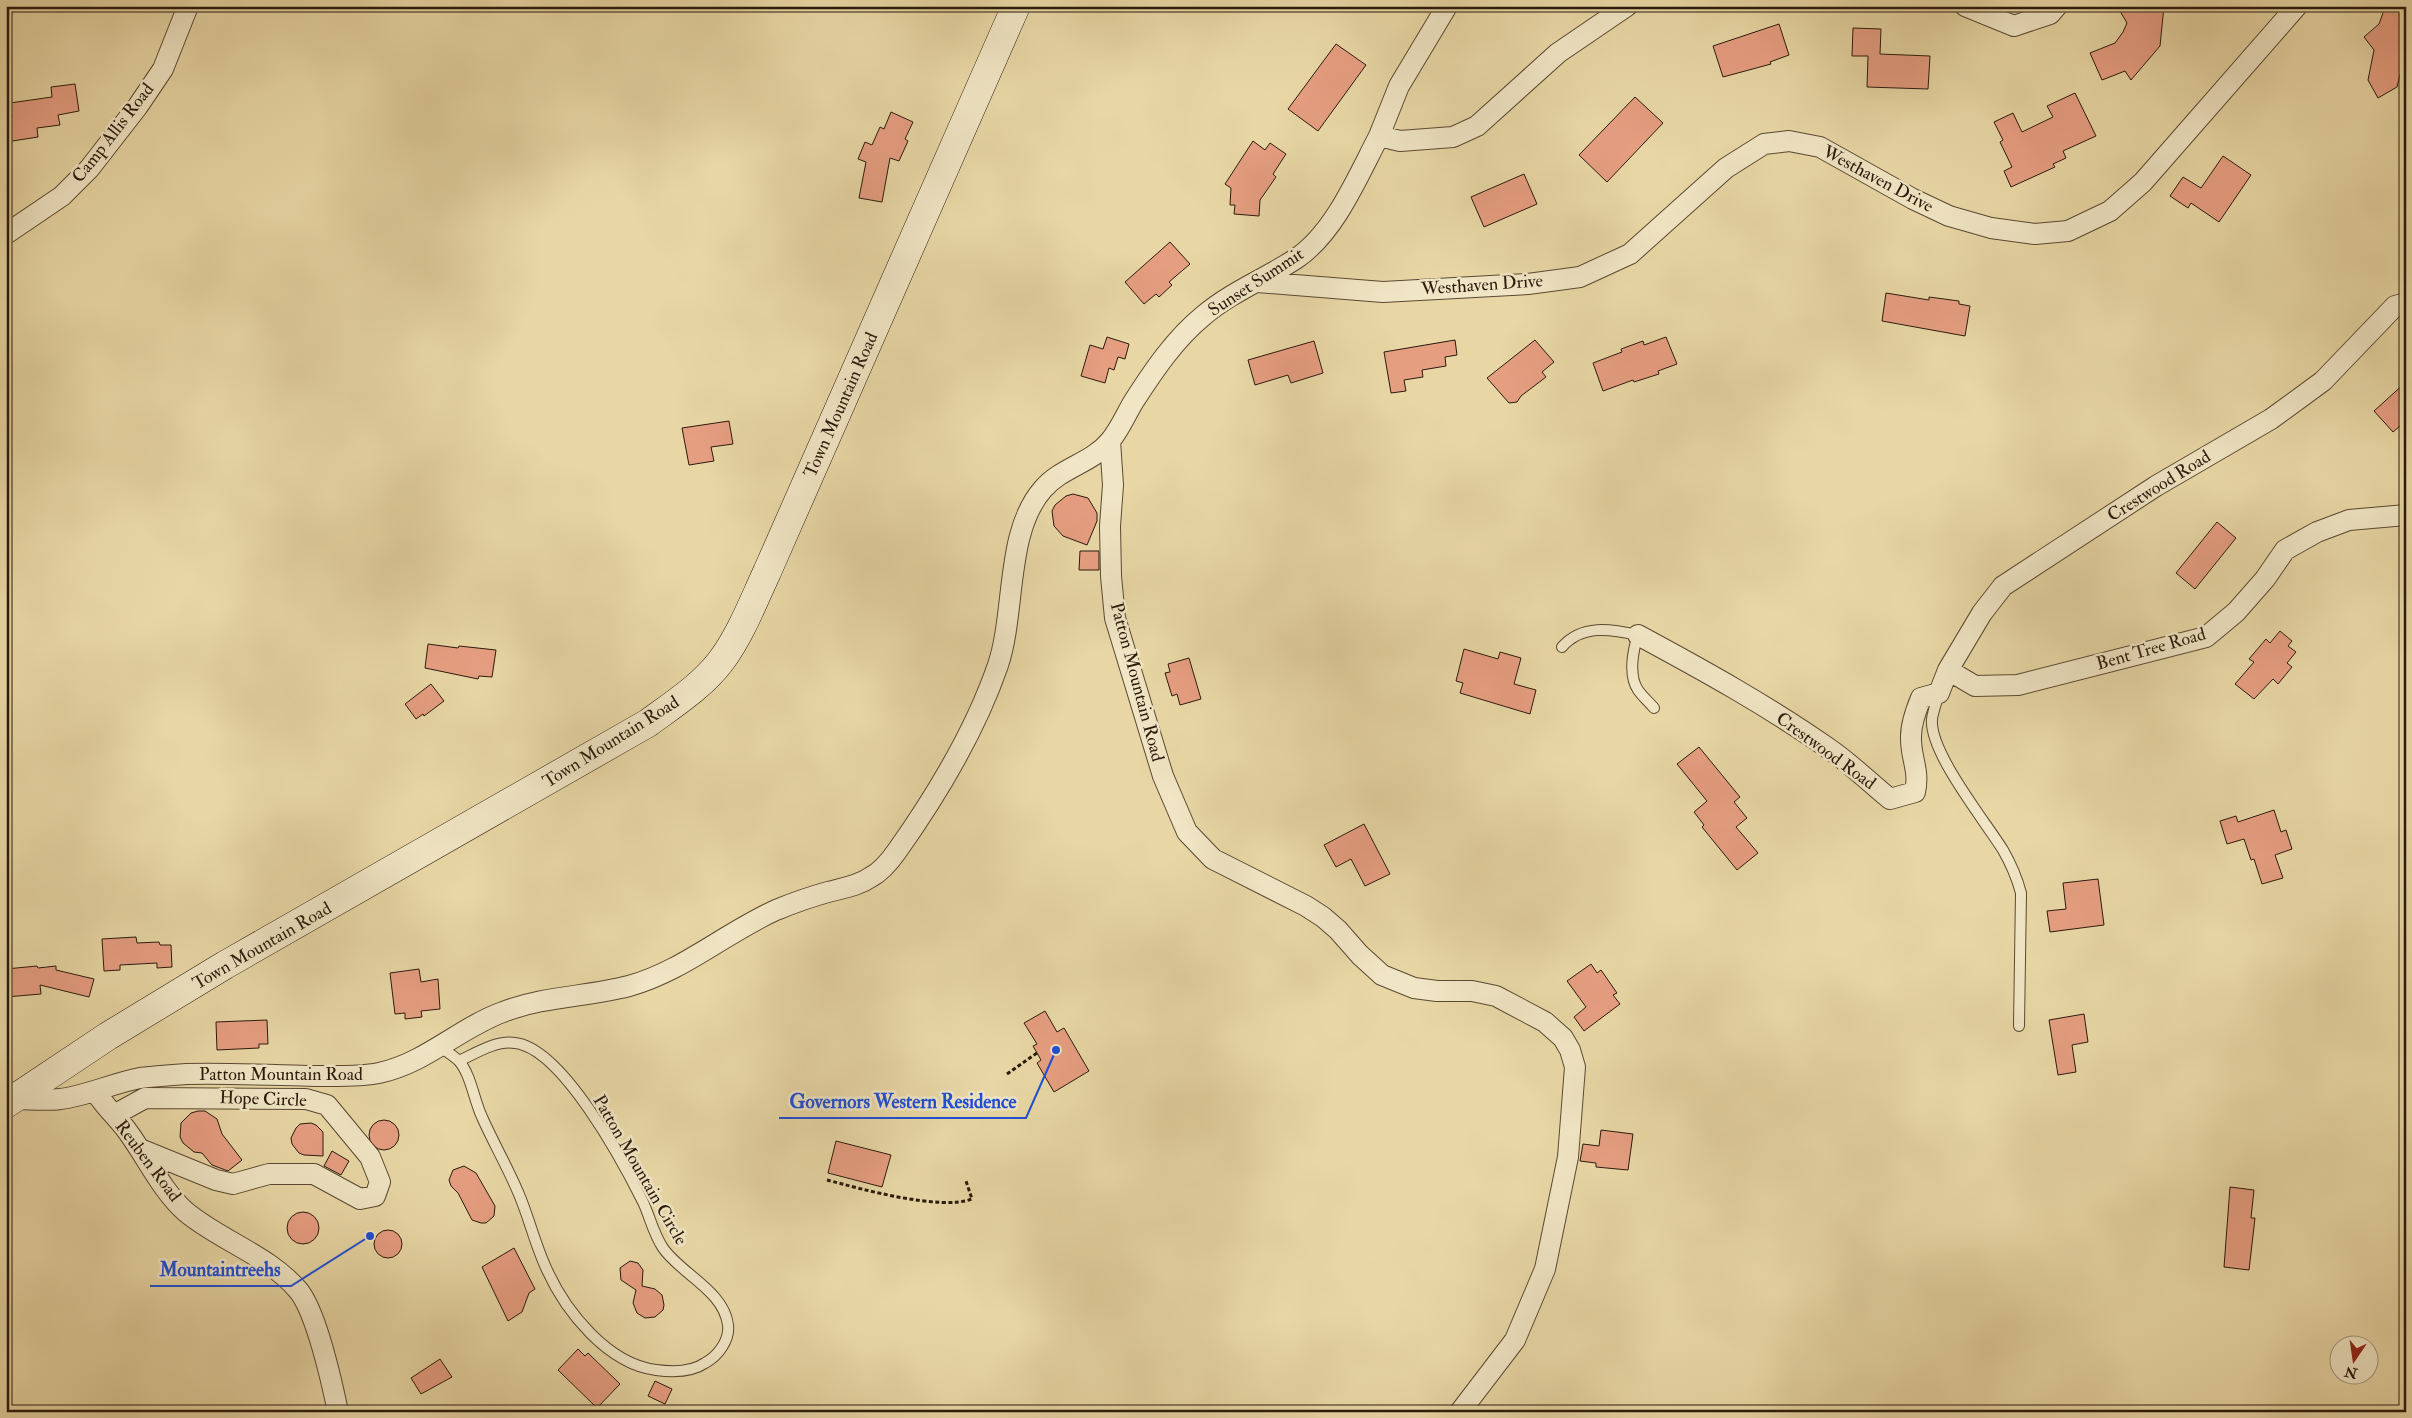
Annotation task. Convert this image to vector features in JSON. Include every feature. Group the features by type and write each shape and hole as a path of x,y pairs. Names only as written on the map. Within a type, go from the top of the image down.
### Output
{"main road":[{"name":"Town Mountain Road","path":"10,1102 108,1036 225,965 648,723 710,674 737,636 760,588 1016,6"}],"street":[{"name":"Camp Allis Road","path":"6,234 62,196 88,169 138,106 163,69 188,6"},
{"name":"Sunset Summit","path":"1110,441 1165,355 1185,332 1207,312 1302,255 1340,212 1379,136 1398,86 1447,6"},
{"path":"1379,136 1400,141 1454,137 1477,126 1558,53 1627,6"},
{"path":"1965,6 2014,26 2050,14 2058,6"},
{"name":"Westhaven Drive","path":"1257,282 1383,292 1528,284 1580,277 1630,254 1726,168 1764,144 1790,141 1820,147 1914,199 1949,216 1991,228 2035,234 2068,231 2110,212 2143,182 2297,6"},
{"name":"Crestwood Road","path":"1638,635 1708,672 1792,724 1830,749 1890,799 1915,792 1918,778 1911,738 1913,721 1921,698 1939,693 1948,670 1982,613 2002,586 2156,486 2271,419 2322,381 2395,306 2406,303"},
{"name":"Patton Mountain Road","path":"10,1102 60,1099 139,1078 186,1074 342,1076 378,1073 409,1064 486,1018 509,1009 570,995 600,992 650,979 695,957 763,916 803,899 853,886 870,878 882,869 896,853 955,757 994,675 1004,643 1010,614 1017,551 1023,525 1033,503 1053,479 1092,456 1110,441"},
{"name":"Patton Mountain Road","path":"1110,441 1113,485 1110,526 1111,576 1115,618 1163,776 1187,832 1214,859 1306,906 1323,917 1382,975 1414,988 1437,991 1472,991 1496,996 1545,1022 1563,1038 1570,1050 1575,1067 1568,1157 1545,1269 1515,1340 1460,1412"},
{"name":"Bent Tree Road","path":"1948,670 1975,686 2018,685 2206,637 2236,612 2266,578 2285,550 2317,532 2349,520 2406,515"},
{"name":"Reuben Road","path":"95,1091 140,1149 165,1187 186,1211 271,1267 298,1290 306,1303 312,1320 338,1412"},
{"name":"Hope Circle","path":"114,1115 145,1098 306,1099 327,1105 370,1157 380,1182 375,1196 360,1199 314,1174 269,1174 233,1184 216,1180 140,1149"}],"lane":[{"path":"1562,647 1570,637 1590,630 1615,630 1638,635 1632,650 1633,675 1637,688 1654,708"},
{"name":"Crestwood Road","path":"1939,693 1932,720 1940,750 1959,784 2004,851 2021,893 2019,1026"},
{"name":"Patton Mountain Circle","path":"503,1043 524,1044 536,1049 566,1080 608,1139 644,1204 649,1220 663,1247 671,1258 718,1302 728,1324 728,1335 715,1356 704,1365 684,1370 666,1372 648,1369 629,1363 608,1348 573,1313 546,1269 518,1192 480,1113 459,1061 503,1043"},
{"path":"440,1047 459,1061"}],"path":[{"path":"1007,1074 1037,1053"},
{"path":"827,1180 881,1194 948,1203 972,1199 966,1181"}],"building":[{"path":"2117,6 2164,6 2160,46 2131,80 2125,71 2102,80 2090,53 2115,43 2123,32 2127,23"},
{"path":"2388,6 2406,6 2406,50 2397,87 2378,98 2368,80 2374,50 2364,37 2379,24 2384,10"},
{"path":"1779,24 1789,55 1770,62 1771,64 1723,77 1713,46"},
{"path":"1853,28 1881,29 1880,54 1930,56 1928,89 1867,87 1868,56 1852,56"},
{"path":"1336,44 1366,65 1318,131 1288,109"},
{"path":"75,84 79,111 58,115 60,125 37,128 38,137 6,142 6,119 12,118 10,103 52,97 51,87"},
{"path":"2075,93 2096,136 2063,151 2066,158 2053,164 2055,167 2011,187 2004,171 2012,167 2000,142 2003,140 1994,122 2013,113 2022,132 2053,117 2047,106"},
{"path":"1635,97 1663,123 1607,182 1579,155"},
{"path":"891,112 913,122 905,139 908,141 899,161 890,158 882,202 859,198 866,162 858,159 865,142 872,145 880,127 884,129"},
{"path":"1253,141 1265,150 1270,143 1286,154 1273,174 1276,177 1260,200 1259,216 1234,214 1235,205 1230,205 1231,188 1225,184"},
{"path":"2223,156 2251,175 2219,222 2191,203 2188,208 2170,196 2183,177 2201,188"},
{"path":"1524,174 1537,204 1484,227 1471,197"},
{"path":"1170,242 1190,264 1169,282 1172,285 1159,297 1156,294 1144,304 1125,282"},
{"path":"1886,293 1929,300 1929,297 1959,301 1959,304 1970,306 1965,336 1882,321"},
{"path":"1107,337 1129,344 1125,359 1118,357 1114,370 1109,368 1105,383 1081,376 1090,345 1103,349"},
{"path":"1666,337 1677,364 1658,371 1659,374 1634,382 1633,380 1603,391 1593,363 1622,352 1621,349 1643,341 1644,345"},
{"path":"1455,340 1457,355 1445,357 1446,366 1422,370 1423,377 1404,380 1406,391 1391,393 1384,352"},
{"path":"1535,340 1554,362 1542,372 1546,377 1521,396 1517,402 1509,403 1487,378"},
{"path":"1314,341 1323,373 1291,383 1288,375 1255,385 1248,360"},
{"path":"2406,382 2406,421 2393,432 2374,411"},
{"path":"729,421 733,444 711,447 714,461 689,465 682,428"},
{"path":"1073,494 1088,498 1097,513 1097,521 1087,545 1063,536 1054,526 1052,511 1055,505 1066,496"},
{"path":"2217,522 2236,538 2195,589 2176,573"},
{"path":"1080,551 1099,551 1099,570 1079,570"},
{"path":"2280,631 2292,641 2288,646 2296,652 2287,663 2292,667 2278,684 2273,679 2254,699 2235,684 2254,662 2249,659 2266,639 2270,643"},
{"path":"428,644 496,650 492,677 479,676 478,679 425,668"},
{"path":"1464,649 1498,659 1500,652 1521,658 1514,684 1536,690 1530,714 1460,693 1463,683 1456,681"},
{"path":"1189,658 1201,699 1180,705 1177,694 1172,696 1165,673 1170,672 1168,664"},
{"path":"431,684 444,701 424,716 423,714 416,719 405,704"},
{"path":"1699,747 1740,797 1734,802 1747,818 1736,827 1758,853 1737,870 1702,827 1704,825 1694,812 1707,801 1677,764"},
{"path":"2274,810 2281,832 2286,830 2292,849 2275,855 2283,878 2262,884 2254,859 2251,860 2244,839 2227,844 2220,821 2236,816 2238,822"},
{"path":"1364,824 1390,874 1365,886 1351,859 1336,867 1324,845"},
{"path":"2098,879 2104,925 2050,932 2047,911 2066,909 2063,883"},
{"path":"136,937 137,943 159,942 160,945 171,945 172,967 157,968 157,963 120,965 120,970 104,971 102,939"},
{"path":"1591,964 1597,973 1601,970 1617,993 1613,995 1620,1004 1584,1031 1574,1017 1586,1007 1567,981"},
{"path":"37,966 38,968 56,966 56,970 94,979 89,997 40,985 41,994 6,997 6,969"},
{"path":"419,969 421,982 438,979 440,1009 421,1011 422,1017 405,1019 405,1013 395,1014 390,973"},
{"path":"1045,1011 1057,1032 1064,1028 1089,1071 1054,1092 1037,1063 1041,1060 1033,1046 1037,1044 1024,1023"},
{"path":"2084,1014 2088,1042 2072,1045 2076,1072 2058,1075 2049,1020"},
{"path":"267,1020 268,1044 259,1044 259,1048 217,1050 216,1022"},
{"path":"205,1111 217,1119 222,1134 242,1160 228,1171 212,1165 202,1153 194,1152 183,1143 180,1137 181,1123 191,1113"},
{"path":"384,1120 395,1124 399,1135 395,1146 384,1150 373,1146 369,1135 373,1124"},
{"path":"311,1123 323,1132 323,1156 304,1155 299,1153 292,1144 291,1138 296,1128 300,1124"},
{"path":"1601,1130 1633,1134 1628,1170 1596,1167 1596,1163 1580,1161 1583,1144 1599,1146"},
{"path":"836,1141 891,1155 882,1187 828,1173"},
{"path":"332,1151 349,1161 341,1175 324,1166"},
{"path":"464,1166 476,1173 495,1206 494,1216 486,1223 472,1220 458,1193 451,1186 449,1180 453,1170"},
{"path":"2230,1187 2254,1190 2251,1218 2255,1218 2249,1270 2224,1267"},
{"path":"303,1212 309,1213 314,1217 318,1222 318,1234 314,1239 309,1243 303,1244 297,1243 292,1239 288,1234 287,1228 288,1222 292,1217 297,1213"},
{"path":"388,1230 398,1234 402,1244 398,1254 388,1258 378,1254 374,1244 378,1234"},
{"path":"514,1248 535,1289 529,1293 522,1312 508,1321 482,1267"},
{"path":"630,1261 638,1263 643,1270 642,1286 655,1289 662,1295 663,1310 655,1317 645,1318 637,1313 633,1303 636,1290 621,1280 620,1268"},
{"path":"578,1349 585,1356 588,1353 620,1384 597,1408 558,1370"},
{"path":"440,1359 452,1377 421,1394 411,1378"},
{"path":"655,1381 672,1389 665,1404 648,1396"}],"place":[{"name":"Governors Western Residence","path":"1056,1050"},
{"name":"Mountaintreehs","path":"370,1236"}]}
